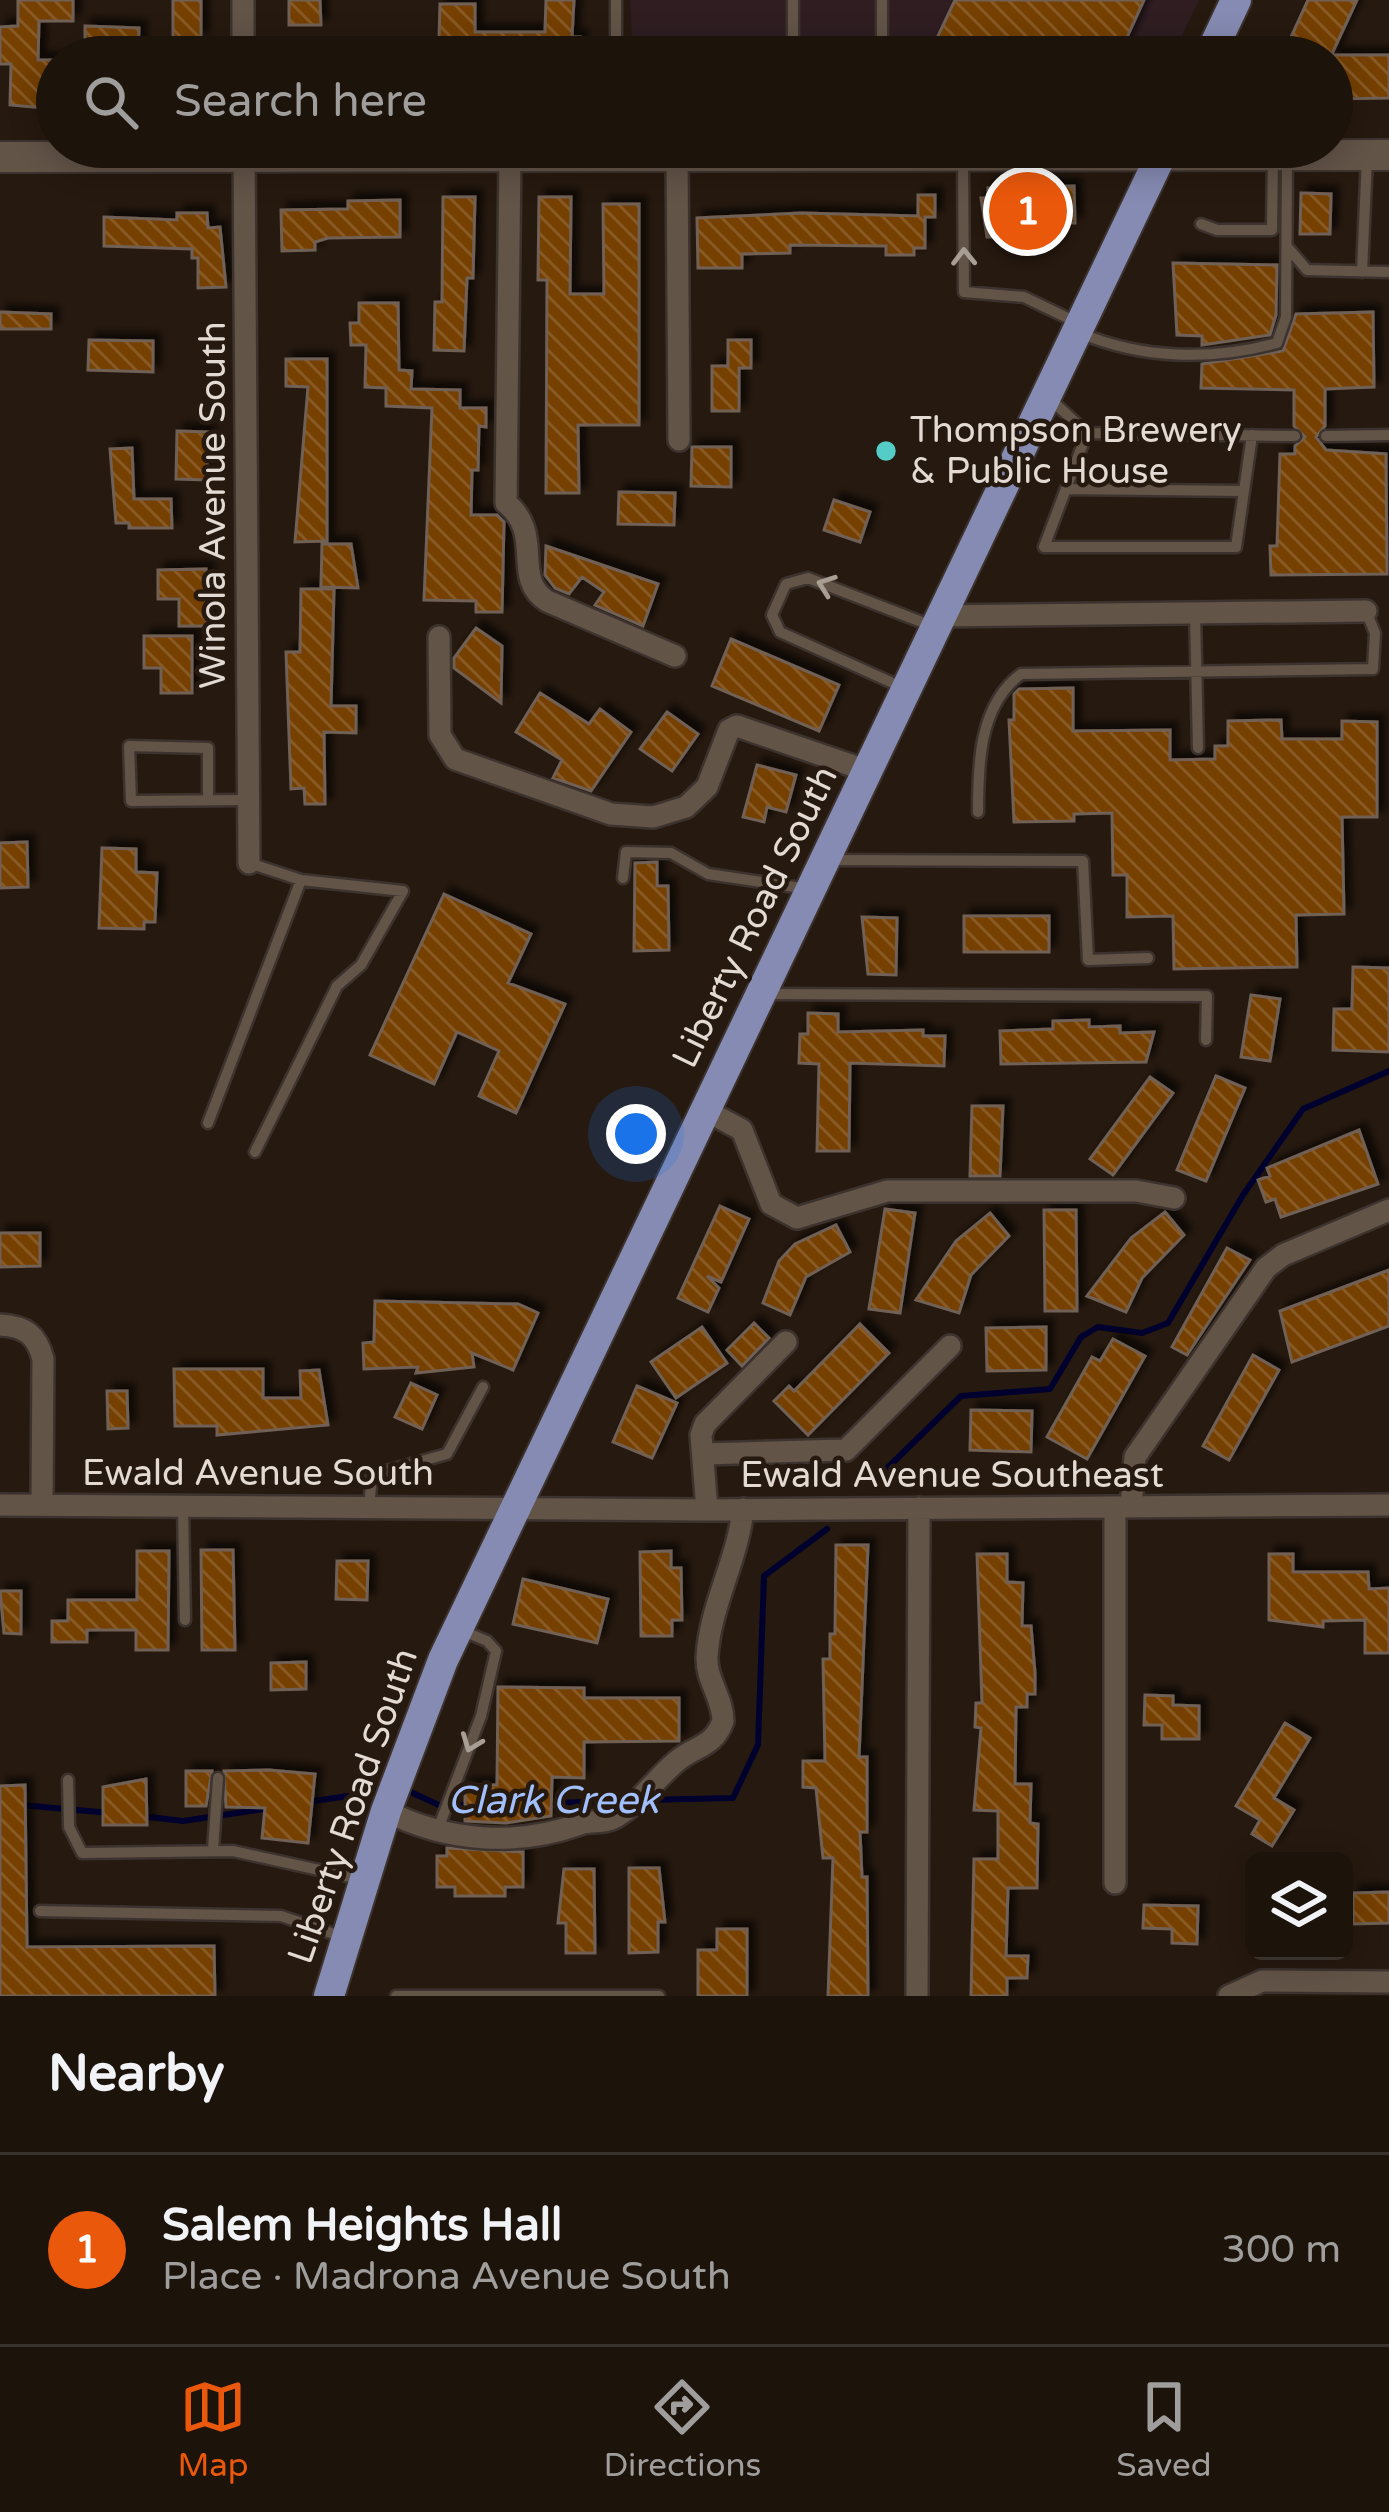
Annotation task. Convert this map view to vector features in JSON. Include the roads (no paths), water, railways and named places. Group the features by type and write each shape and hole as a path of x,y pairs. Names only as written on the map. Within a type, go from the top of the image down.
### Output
{"main road":[{"path":"1219,36 1236,0"},
{"path":"0,157 36,156"},
{"name":"Liberty Road South","path":"329,1996 386,1810 458,1629 1156,168"}],"street":[{"path":"243,0 243,36"},
{"name":"Winola Avenue South","path":"244,168 249,863"},
{"path":"510,168 506,503 528,531 529,580 534,593 547,601 675,656"},
{"path":"677,168 679,440"},
{"path":"938,622 1366,611"},
{"path":"439,637 440,735 455,759 611,814 653,817 686,807 706,787 729,730 737,726 868,771"},
{"path":"705,1110 742,1130 771,1204 797,1218 887,1192 1136,1191 1174,1198"},
{"path":"1115,1883 1123,1507 1135,1457 1266,1268 1283,1255 1389,1210"},
{"path":"0,1324 26,1330 39,1342 43,1359 42,1505"},
{"path":"706,1510 705,1424 786,1342"},
{"path":"704,1454 846,1450 950,1346"},
{"name":"Ewald Avenue Southeast","path":"515,1508 1389,1504"},
{"name":"Ewald Avenue South","path":"0,1505 515,1508"},
{"path":"917,1996 920,1508"},
{"path":"386,1810 437,1832 548,1837 580,1824 611,1821 649,1792 679,1758 707,1747 723,1721 706,1664 716,1595 741,1530 743,1509"},
{"path":"1229,1996 1262,1982 1351,1989 1389,1982"}],"lane":[{"path":"616,0 616,36"},
{"path":"793,0 793,36"},
{"path":"882,0 882,36"},
{"path":"1362,272 1378,155"},
{"path":"963,168 964,292 1024,297 1126,352 1186,356 1277,343 1286,317 1289,249 1281,168"},
{"path":"1201,224 1217,230 1272,230 1279,168"},
{"path":"1289,249 1307,270 1389,272"},
{"path":"1046,396 1087,433 1294,436"},
{"path":"1087,433 1043,547 1236,547 1252,436"},
{"path":"1325,436 1389,435"},
{"path":"1066,489 1244,491"},
{"path":"907,689 779,632 772,615 786,584 808,578 938,622"},
{"path":"978,812 978,757 1000,689 1021,674 1372,669 1375,633 1366,611"},
{"path":"1195,613 1198,748"},
{"path":"208,800 208,748 129,746 131,801 247,800"},
{"path":"623,878 626,852 671,853 708,874 811,889"},
{"path":"825,860 1084,861 1088,960 1148,958"},
{"path":"249,863 301,880 403,892 361,965 338,986 255,1152"},
{"path":"208,1124 301,880"},
{"path":"761,994 1207,996 1206,1040"},
{"path":"370,1507 372,1475 447,1454 483,1387"},
{"path":"183,1506 184,1620"},
{"path":"437,1832 482,1716 496,1651 487,1641 458,1629"},
{"path":"213,1850 218,1778"},
{"path":"68,1780 69,1827 82,1853 157,1856 213,1850 363,1880"},
{"path":"40,1911 281,1916 346,1938"},
{"path":"396,1996 658,1996"}],"waterway":[{"name":"Clark Creek","path":"874,1481 961,1396 1050,1389 1081,1337 1098,1327 1142,1333 1168,1323 1243,1195 1303,1109 1389,1071"},
{"name":"Clark Creek","path":"644,1800 733,1798 758,1745 764,1576 827,1529"},
{"name":"Clark Creek","path":"402,1788 441,1806 469,1805"},
{"name":"Clark Creek","path":"307,1802 383,1791"},
{"name":"Clark Creek","path":"548,1803 625,1801"},
{"name":"Clark Creek","path":"21,1805 110,1813"},
{"name":"Clark Creek","path":"141,1816 183,1821 271,1808"}],"place":[{"name":"Salem Heights Hall","path":"1028,211"},
{"name":"Thompson Brewery & Public House","path":"886,451"}]}
